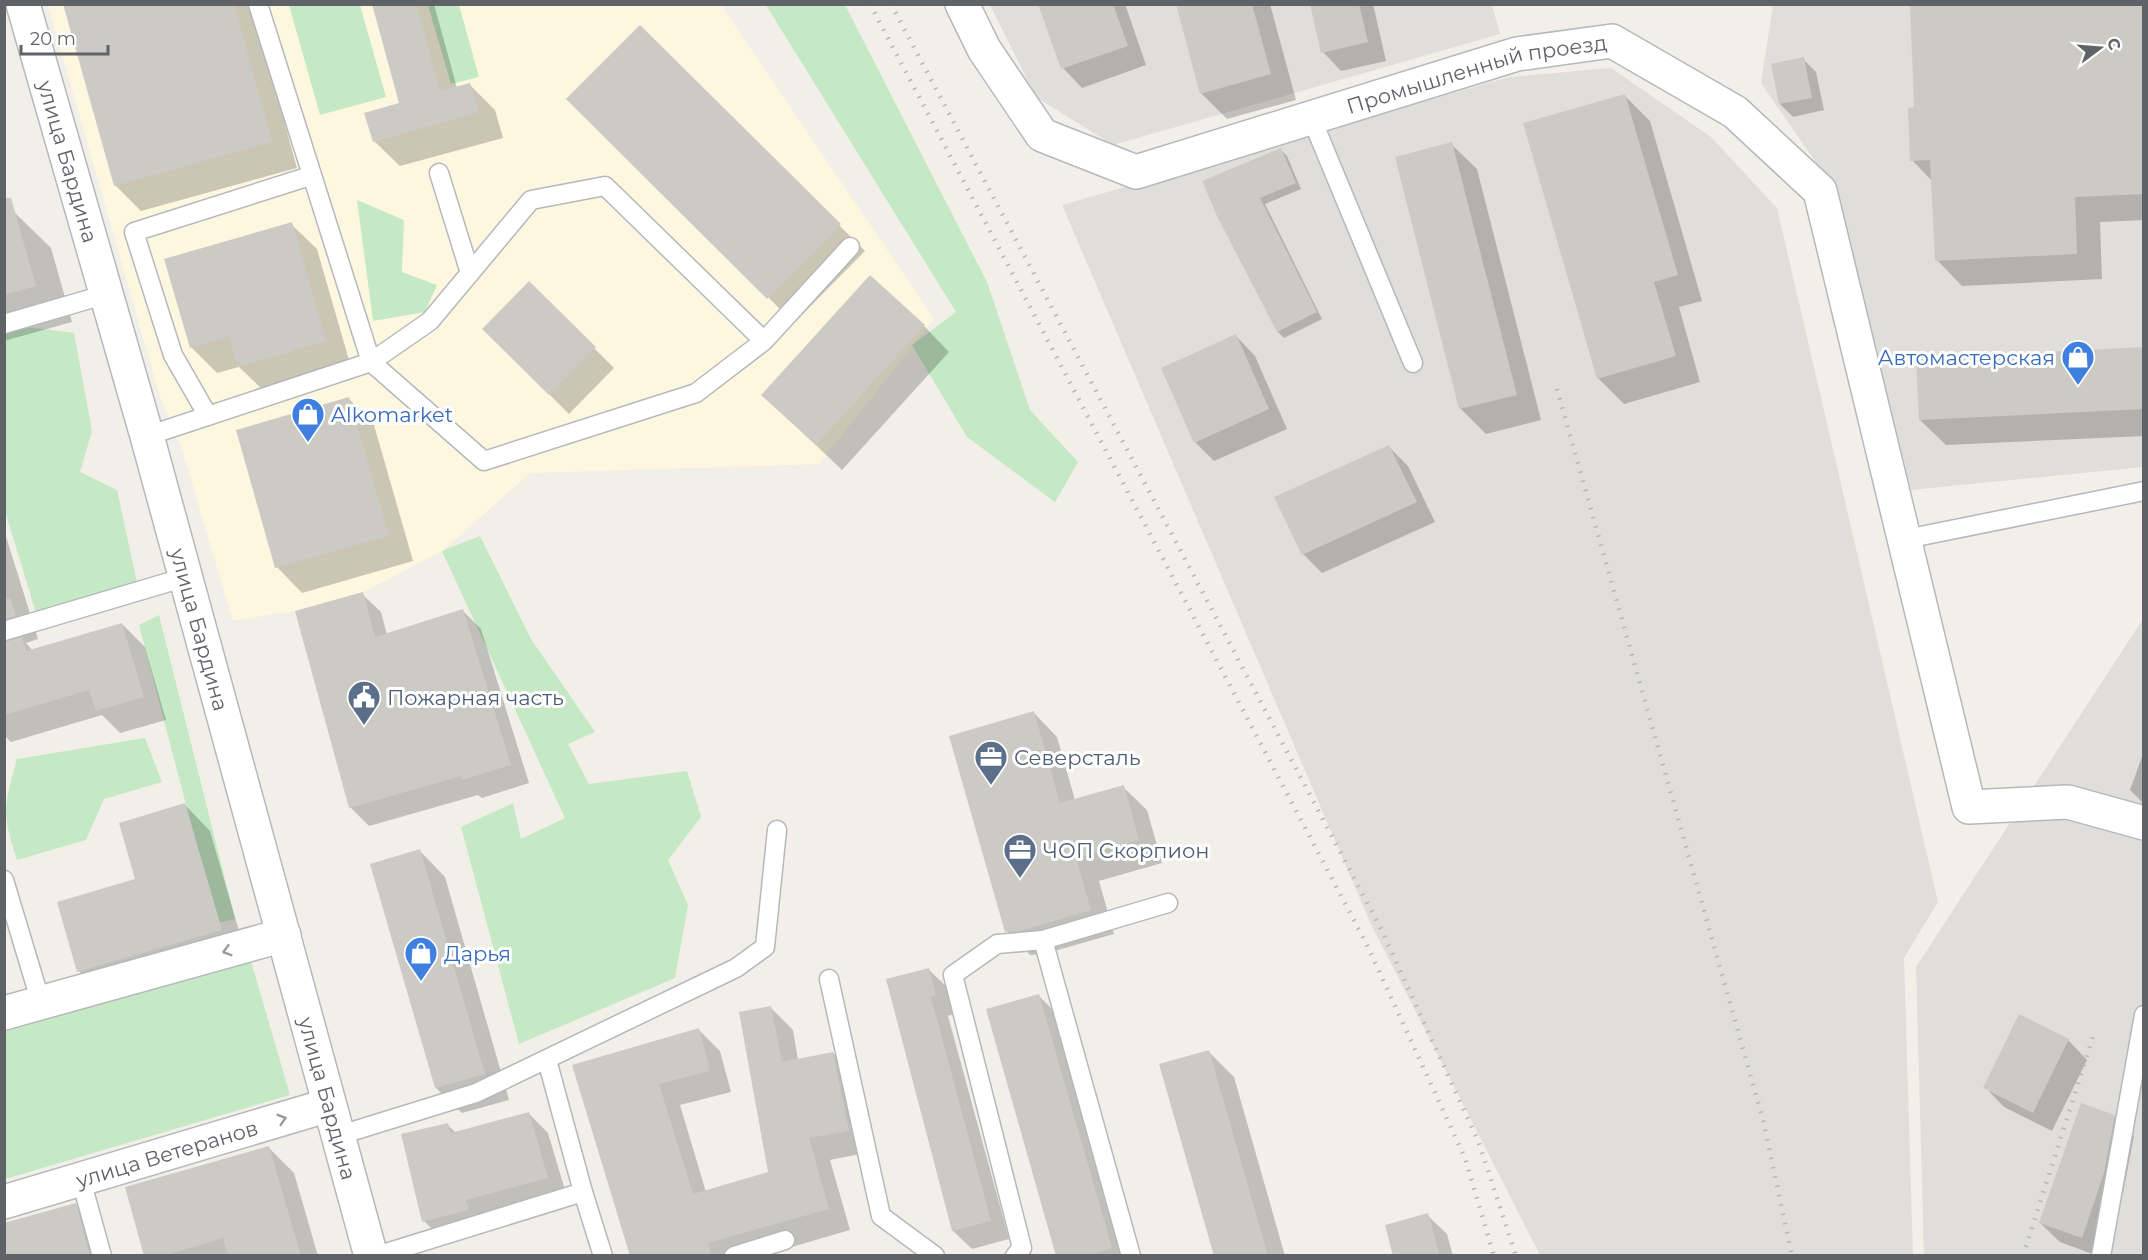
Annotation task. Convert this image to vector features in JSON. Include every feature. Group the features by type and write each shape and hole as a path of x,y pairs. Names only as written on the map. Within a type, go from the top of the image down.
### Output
{"street":[{"name":"улица Бардина","path":"23,4 147,436 371,1256"},
{"name":"Промышленный проезд","path":"962,4 984,49 1042,135 1136,172 1517,54 1611,41 1735,112 1820,191 1970,807 2068,801 2144,824"},
{"path":"4,1013 284,935"},
{"name":"улица Ветеранов","path":"4,1202 329,1104"}],"lane":[{"path":"258,4 370,362 484,461 696,393 764,341 850,246"},
{"path":"1311,117 1413,363"},
{"path":"439,173 470,273"},
{"path":"208,416 173,356 134,232 310,176"},
{"path":"147,436 370,362 430,321 531,200 605,186 764,341"},
{"path":"4,324 106,294"},
{"path":"1906,539 2144,491"},
{"path":"4,631 186,577"},
{"path":"337,1136 476,1093 736,968 765,946 777,830"},
{"path":"4,880 41,1003"},
{"path":"1015,1256 1022,1248 953,975 997,944 1043,940 1168,903"},
{"path":"1043,940 1131,1256"},
{"path":"829,979 881,1216 935,1256"},
{"path":"2101,1256 2144,1015"},
{"path":"548,1060 583,1192 603,1256"},
{"path":"81,1180 102,1256"},
{"path":"376,1256 583,1192"},
{"path":"734,1256 785,1239"}],"shaded area":[{"path":"48,5 721,5 934,319 819,464 530,473 442,551 363,592 295,611 233,621 182,449 160,396"},
{"path":"990,5 1492,5 1500,34 1113,145 1036,97"},
{"path":"1773,5 2143,5 2143,467 1911,490 1835,190 1761,83"},
{"path":"1611,68 1711,137 1777,208 1938,902 1904,958 1913,1255 1540,1255 1370,922 1062,205 1509,77"},
{"path":"2143,619 2143,1255 1924,1255 1916,967"}],"green space":[{"path":"289,5 360,5 386,97 320,115"},
{"path":"428,5 459,5 479,77 451,84"},
{"path":"766,5 845,5 987,282 1030,410 1078,462 1055,502 967,437 912,345 956,312"},
{"path":"357,200 404,220 402,272 437,285 425,312 373,321"},
{"path":"4,324 74,333 92,431 80,472 117,490 138,587 37,616 5,511"},
{"path":"480,536 531,639 595,732 568,744 589,784 687,771 701,817 668,860 688,905 675,978 519,1044 461,827 513,803 521,839 565,818 442,551"},
{"path":"159,615 235,919 217,923 139,625"},
{"path":"145,738 162,782 104,799 86,840 17,860 8,830 6,810 17,759"},
{"path":"251,961 290,1095 5,1179 5,1030"}],"building":[{"path":"63,4 234,4 272,142 114,186"},
{"path":"372,4 416,4 440,91 470,83 479,112 373,142 364,113 399,103"},
{"path":"1038,4 1113,4 1128,46 1061,69"},
{"path":"1176,4 1252,4 1271,74 1200,94"},
{"path":"1310,4 1359,4 1368,42 1321,53"},
{"path":"1910,4 2144,4 2144,194 2075,197 2077,254 1935,261 1930,160 1910,161 1908,108 1914,107"},
{"path":"640,25 841,224 767,299 566,99"},
{"path":"1804,57 1812,98 1779,104 1771,64"},
{"path":"1625,94 1678,275 1654,282 1676,356 1597,379 1523,123"},
{"path":"1452,142 1517,395 1459,409 1395,157"},
{"path":"1281,148 1296,183 1260,198 1317,312 1277,332 1217,216 1202,181"},
{"path":"4,198 11,198 36,286 4,295"},
{"path":"292,222 326,341 238,367 229,337 190,348 164,259"},
{"path":"870,275 925,325 816,445 761,395"},
{"path":"529,281 596,347 549,395 482,329"},
{"path":"1236,334 1269,409 1194,443 1161,368"},
{"path":"2144,347 2144,409 1919,420 1916,358"},
{"path":"349,397 389,536 275,568 236,430"},
{"path":"1389,445 1417,502 1302,555 1274,497"},
{"path":"363,592 375,637 463,609 511,765 462,780 461,776 349,808 295,611"},
{"path":"10,598 16,616 4,619 4,599"},
{"path":"122,623 144,697 96,711 89,690 4,715 4,642 22,637 26,651"},
{"path":"1034,711 1060,803 1124,785 1139,840 1076,858 1091,910 1020,931 1005,932 949,736"},
{"path":"185,803 222,930 77,972 57,902 135,879 119,823"},
{"path":"420,849 485,1074 435,1088 370,864"},
{"path":"929,968 936,996 931,997 991,1221 952,1231 886,979"},
{"path":"1039,994 1112,1248 1087,1256 1056,1256 986,1009"},
{"path":"771,1006 782,1062 833,1052 849,1131 809,1138 829,1209 708,1243 711,1256 630,1256 572,1065 699,1028 710,1071 659,1084 693,1194 768,1172 739,1012"},
{"path":"2019,1014 2069,1039 2033,1113 1983,1088"},
{"path":"1209,1050 1268,1256 1214,1256 1159,1064"},
{"path":"2081,1103 2115,1115 2104,1173 2082,1238 2039,1223"},
{"path":"529,1112 548,1178 466,1200 469,1210 422,1222 401,1134 448,1123 451,1133"},
{"path":"269,1146 301,1256 228,1256 223,1238 163,1256 144,1256 125,1187"},
{"path":"76,1203 90,1256 4,1256 4,1223"},
{"path":"1428,1213 1440,1256 1393,1256 1385,1225"}],"railway":[{"path":"870,4 1367,945 1465,1158 1494,1256"},
{"path":"891,4 1381,929 1479,1143 1516,1256"},
{"path":"1557,389 1763,1120 1792,1256"},
{"path":"2023,1256 2094,1034"}],"place":[{"name":"Автомастерская","path":"2078,386"},
{"name":"Alkomarket","path":"308,443"},
{"name":"Пожарная часть","path":"364,726"},
{"name":"Северсталь","path":"991,786"},
{"name":"ЧОП Скорпион","path":"1020,879"},
{"name":"Дарья","path":"421,982"}]}
